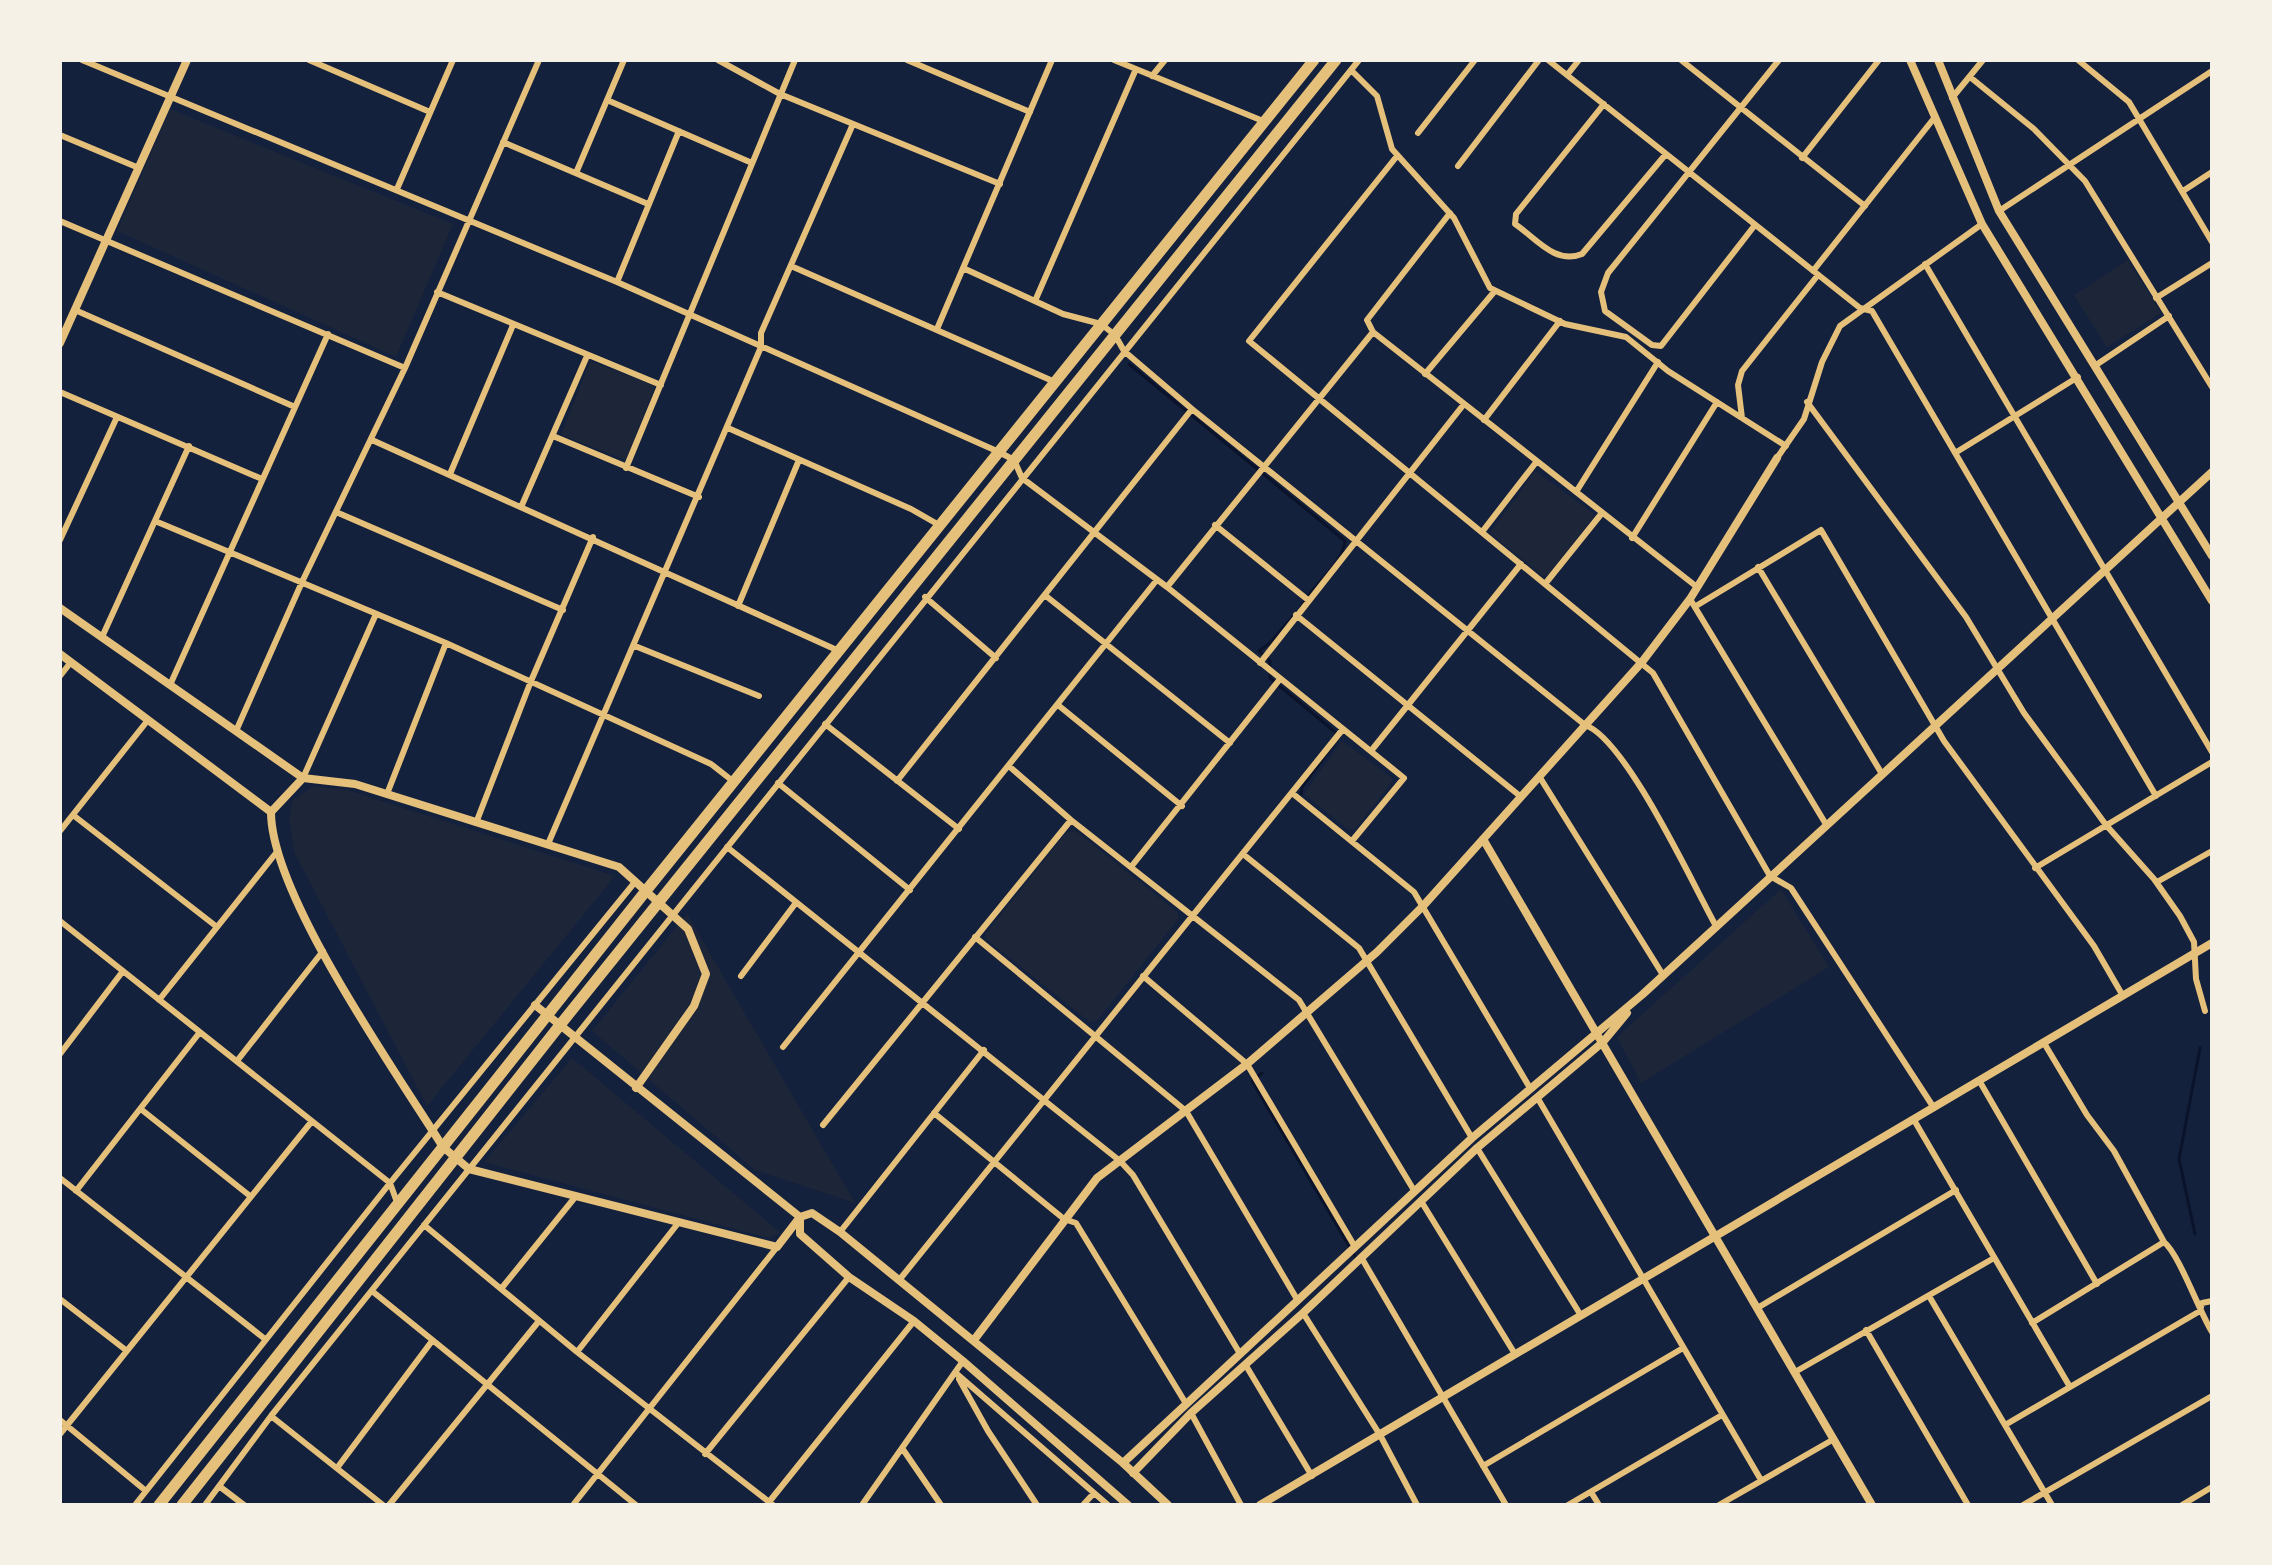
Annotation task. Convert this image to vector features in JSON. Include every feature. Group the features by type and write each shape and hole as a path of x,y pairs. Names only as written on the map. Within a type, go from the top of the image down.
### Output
{"highway":[{"path":"159,1505 645,892 1314,60"},
{"path":"182,1505 560,1025 1336,60"}],"street":[{"path":"82,60 102,64 171,97 617,282 1014,460 1022,478 1167,587 1404,778 1352,841"},
{"path":"60,343 187,60"},
{"path":"309,60 430,112"},
{"path":"397,189 453,60"},
{"path":"236,731 302,582 405,368 539,60"},
{"path":"576,173 624,60"},
{"path":"718,60 780,94 1000,184"},
{"path":"626,468 795,60"},
{"path":"907,60 1030,112"},
{"path":"937,329 1052,60"},
{"path":"1114,60 1263,121"},
{"path":"1152,76 1165,60"},
{"path":"205,1505 271,1416 925,597 1359,60"},
{"path":"1418,133 1475,60"},
{"path":"1458,166 1539,60"},
{"path":"1548,60 1860,308 1872,311 2156,796"},
{"path":"1567,75 1579,60"},
{"path":"1681,60 1865,206"},
{"path":"1755,225 1661,346 1652,345 1639,332 1612,318 1601,303 1603,282 1779,60"},
{"path":"1802,158 1879,60"},
{"path":"1910,60 1982,224 2212,601"},
{"path":"1938,60 1999,211 2212,556"},
{"path":"1952,98 1983,60"},
{"path":"2078,60 2129,102 2212,242"},
{"path":"1035,301 1136,69"},
{"path":"1351,70 1377,96 1397,156 1461,228 1483,281 1494,292 1560,321 1626,337 1658,362 1786,446"},
{"path":"1827,826 1693,602 1697,587 1804,419 1807,402 1835,334 1860,308 2070,163 2212,71"},
{"path":"1970,77 2070,163 2212,387"},
{"path":"607,100 752,163"},
{"path":"1604,104 1516,214 1515,224 1557,256 1566,258 1582,254 1666,154"},
{"path":"1742,418 1738,385 1742,371 1935,117"},
{"path":"548,844 699,497 761,347 761,333 853,124"},
{"path":"617,282 679,131"},
{"path":"60,135 139,168"},
{"path":"503,142 648,204"},
{"path":"1397,156 1249,341 1653,673 1770,876 1791,888 1934,1108"},
{"path":"2183,191 2212,172"},
{"path":"1450,213 1367,320 1373,332 1697,587"},
{"path":"60,221 405,368"},
{"path":"2156,298 2212,263"},
{"path":"1925,264 2212,752"},
{"path":"791,266 1055,382"},
{"path":"963,268 1035,301 1101,324 1115,335 1124,351 1192,409 1585,725 1599,730 1631,773 1716,926"},
{"path":"437,292 661,385"},
{"path":"1425,374 1494,292"},
{"path":"75,310 295,407"},
{"path":"2096,365 2169,316"},
{"path":"1484,420 1560,321"},
{"path":"450,474 513,325"},
{"path":"1167,587 1373,332"},
{"path":"170,685 227,552 328,334"},
{"path":"522,505 587,356"},
{"path":"1576,492 1658,362"},
{"path":"1955,453 2078,377"},
{"path":"60,392 262,479"},
{"path":"1632,538 1717,402"},
{"path":"1807,402 1966,617 2024,713 2106,825 2157,882 2188,930 2196,953 2196,979 2205,1011"},
{"path":"1260,663 1464,404"},
{"path":"897,781 1192,409"},
{"path":"60,540 117,417"},
{"path":"728,428 911,509 939,526"},
{"path":"553,436 699,497"},
{"path":"372,440 593,537 839,651"},
{"path":"102,637 189,446"},
{"path":"738,606 799,460"},
{"path":"1482,532 1537,461"},
{"path":"1133,1473 1191,1413 1303,1313 1477,1148 1537,1097 1663,975 2212,472"},
{"path":"336,512 563,610"},
{"path":"1545,584 1602,513"},
{"path":"155,521 531,681 711,764 734,782"},
{"path":"1215,525 1308,600"},
{"path":"974,1340 1097,1178 1247,1064 1368,960 1424,905 1693,602 1821,530 1944,741 2094,946 2123,996"},
{"path":"476,823 531,681 593,537"},
{"path":"1371,751 1521,564"},
{"path":"1758,567 1882,774"},
{"path":"783,1047 1156,581"},
{"path":"1046,596 1230,743"},
{"path":"925,597 996,658"},
{"path":"60,608 303,778 355,784 619,867 688,929 706,974 694,1006 636,1088"},
{"path":"271,812 303,778 376,614"},
{"path":"1296,615 1520,796"},
{"path":"387,794 446,643"},
{"path":"635,646 759,696"},
{"path":"60,654 271,812 276,853 323,951 443,1147 455,1158 469,1169 777,1247"},
{"path":"60,676 71,662"},
{"path":"1131,867 1280,679"},
{"path":"1058,705 1182,806"},
{"path":"60,831 148,720"},
{"path":"825,724 959,829"},
{"path":"900,1279 1343,729"},
{"path":"2035,868 2212,762"},
{"path":"1010,767 1071,820 1308,1009 1415,1192 1515,1354"},
{"path":"1539,776 1663,975"},
{"path":"778,783 910,890"},
{"path":"1292,793 1414,892 1424,905 1761,1480"},
{"path":"73,815 217,927"},
{"path":"823,1125 1071,820"},
{"path":"1483,839 1759,1307 1869,1504"},
{"path":"727,847 1120,1161 1133,1175 1312,1476"},
{"path":"2157,882 2212,851"},
{"path":"159,1000 276,853"},
{"path":"1243,854 1359,948 1368,960 1477,1148 1580,1314"},
{"path":"135,1505 390,1183 635,882"},
{"path":"741,976 795,904"},
{"path":"60,921 390,1183 398,1205"},
{"path":"975,937 1186,1111 1303,1313 1380,1435 1417,1505"},
{"path":"1260,1505 2212,943"},
{"path":"237,1061 323,951"},
{"path":"60,1054 123,971"},
{"path":"1143,976 1247,1064 1506,1505"},
{"path":"535,1005 800,1217"},
{"path":"76,1191 200,1032"},
{"path":"1123,1463 1472,1138 1530,1088 1600,1038"},
{"path":"2044,1043 2087,1115 2114,1151 2164,1242 2175,1251 2212,1332"},
{"path":"840,1232 984,1050"},
{"path":"1980,1082 2097,1284"},
{"path":"142,1110 250,1196"},
{"path":"934,1113 1064,1219 1076,1223 1084,1233 1185,1402 1241,1505"},
{"path":"1914,1120 2070,1387"},
{"path":"60,1434 312,1121"},
{"path":"60,1178 265,1339"},
{"path":"1759,1307 1956,1190"},
{"path":"501,1289 576,1196"},
{"path":"573,1505 800,1217 812,1213 900,1279 1123,1463 1168,1505"},
{"path":"800,1217 800,1234 849,1277 914,1321 963,1361 1128,1505"},
{"path":"577,1352 679,1222"},
{"path":"424,1225 577,1352 771,1504 914,1321"},
{"path":"2032,1323 2164,1242"},
{"path":"1795,1372 1994,1258"},
{"path":"705,1454 849,1277"},
{"path":"372,1291 636,1505"},
{"path":"1929,1296 2052,1505"},
{"path":"60,1299 127,1351"},
{"path":"2005,1425 2200,1311 2202,1303 2212,1301"},
{"path":"271,1416 386,1505 539,1321"},
{"path":"1866,1330 1968,1505"},
{"path":"337,1468 432,1341"},
{"path":"1483,1466 1683,1348"},
{"path":"862,1505 957,1374 963,1361"},
{"path":"957,1374 1108,1505"},
{"path":"957,1374 988,1431 1037,1505"},
{"path":"2023,1505 2212,1396"},
{"path":"1568,1505 1722,1415"},
{"path":"60,1420 146,1491"},
{"path":"1719,1505 1834,1439"},
{"path":"902,1448 941,1505"},
{"path":"219,1486 244,1505"},
{"path":"2182,1505 2212,1487"},
{"path":"1591,1492 1599,1505"},
{"path":"1083,1505 1094,1493"}],"shaded area":[{"path":"170,109 453,224 396,357 117,231"},
{"path":"2128,260 2161,313 2107,347 2074,295"},
{"path":"590,361 655,386 626,460 561,435"},
{"path":"1535,471 1593,513 1593,518 1548,575 1543,576 1490,533"},
{"path":"1342,741 1392,778 1355,829 1349,830 1304,794"},
{"path":"313,786 347,790 615,876 427,1106 294,852 289,818 292,801"},
{"path":"1076,831 1177,912 1179,918 1097,1021 1090,1022 986,939 986,933 1067,832"},
{"path":"1781,889 1829,967 1641,1083 1617,1037"},
{"path":"687,914 855,1203 755,1170 592,1031"},
{"path":"572,1058 781,1233 769,1238 484,1162"}],"waterway":[{"path":"1129,364 1345,541 1333,567 1301,607"},
{"path":"1296,613 1259,651 1270,661 1270,678 1340,736 1302,787 1301,794"},
{"path":"2195,1234 2179,1159 2200,1048"},
{"path":"1262,1073 1252,1081 1356,1258"}]}
